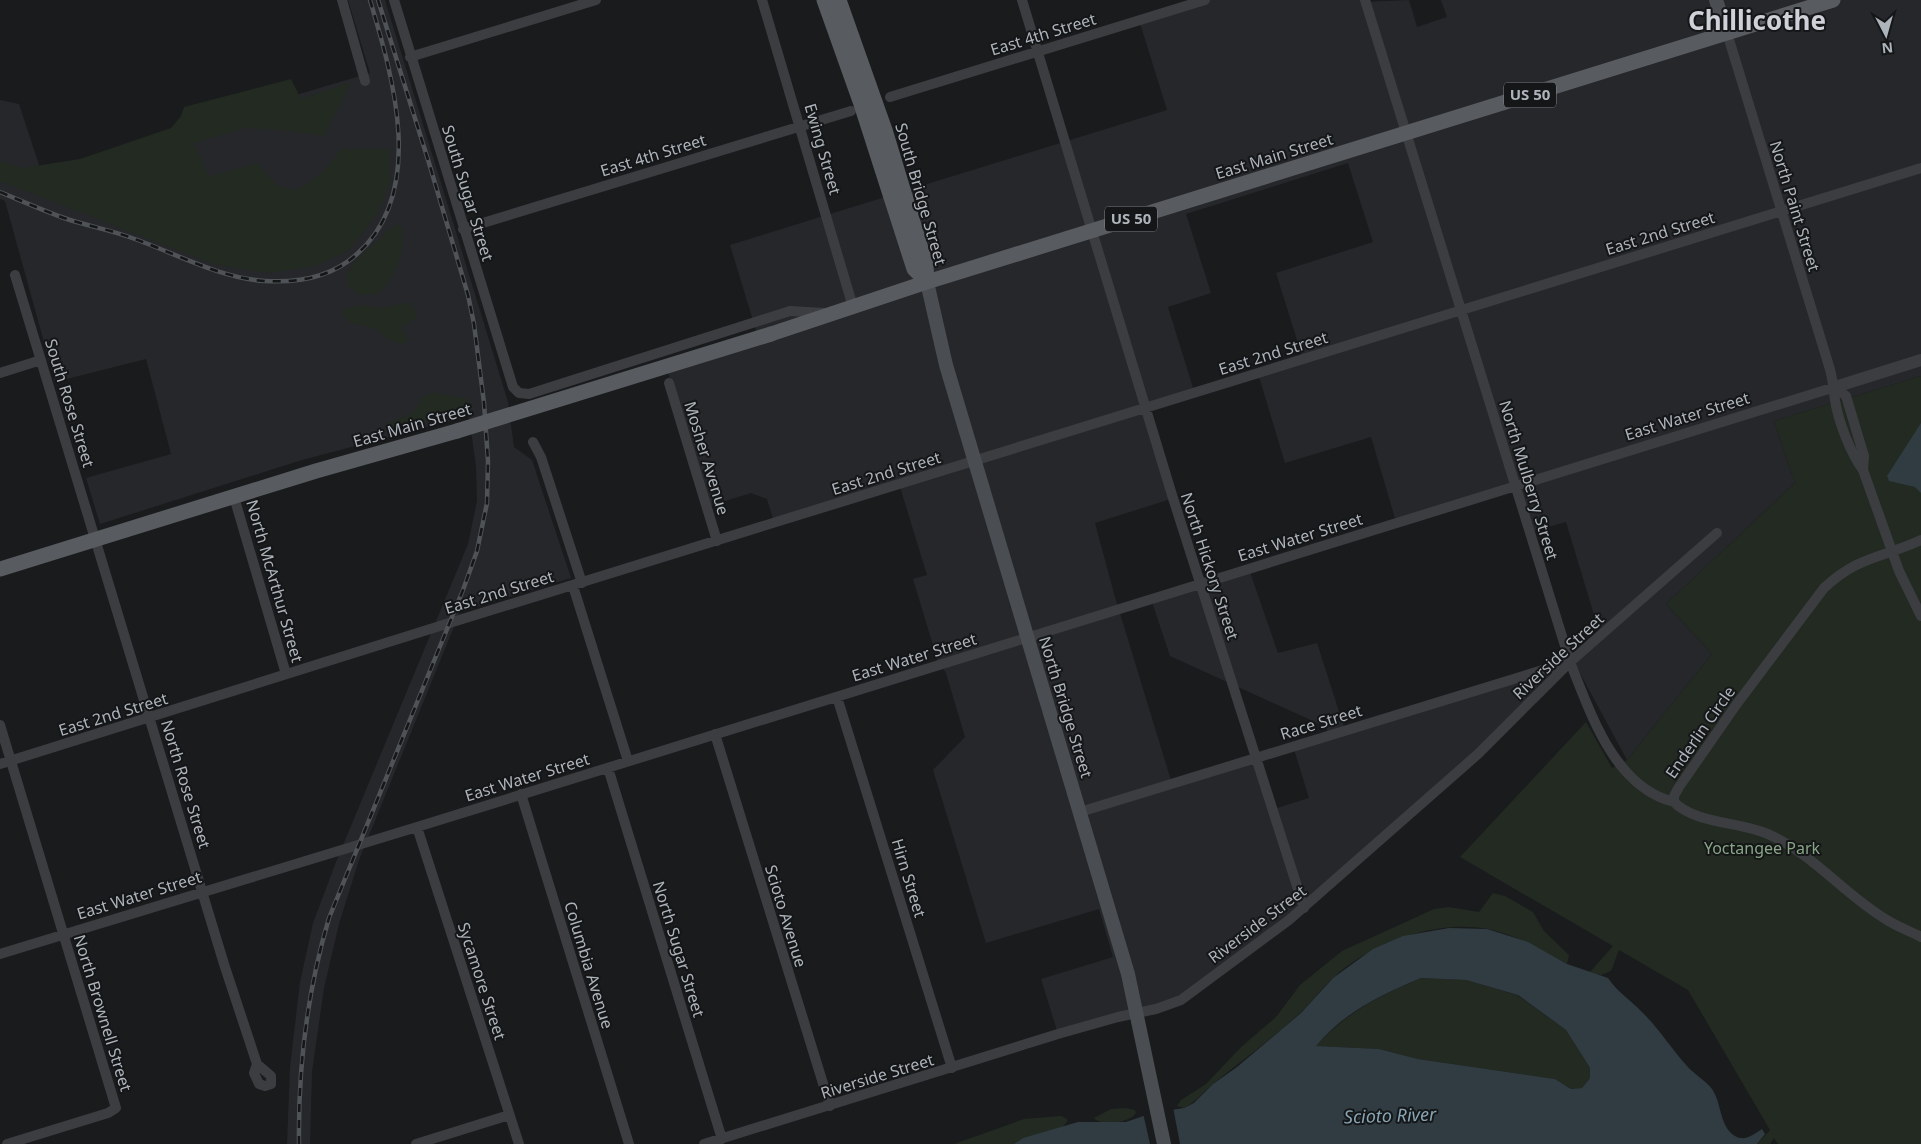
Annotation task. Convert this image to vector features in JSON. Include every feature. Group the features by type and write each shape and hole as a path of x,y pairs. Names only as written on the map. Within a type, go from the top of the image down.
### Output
{"main road":[{"name":"South Bridge Street","path":"824,0 861,104 914,269 927,282"},
{"name":"South Bridge Street","path":"839,0 885,130 926,265 927,282"},
{"path":"1716,0 1727,34"},
{"name":"US 50","path":"1727,34 1834,0"},
{"name":"East Main Street","path":"0,569 316,470 457,431 770,334 927,282 1727,34"},
{"name":"North Bridge Street","path":"927,282 946,364 1026,638 1128,974 1164,1144"}],"street":[{"path":"342,0 365,81"},
{"name":"South Sugar Street","path":"394,0 513,387 519,393"},
{"path":"410,57 596,0"},
{"name":"Ewing Street","path":"762,0 853,307"},
{"name":"North Hickory Street","path":"1022,0 1199,583 1304,908"},
{"name":"East 4th Street","path":"890,97 1205,0"},
{"name":"North Mulberry Street","path":"1365,0 1570,662 1612,756 1630,778 1643,790 1657,798 1674,802"},
{"name":"North Paint Street","path":"1727,34 1835,387 1835,400 1848,441 1854,458 1863,470 1899,571 1921,616"},
{"name":"East 4th Street","path":"464,229 851,111"},
{"name":"East 2nd Street","path":"0,764 1921,168"},
{"name":"South Rose Street","path":"15,275 95,540"},
{"name":"East Main Street","path":"519,393 529,394 790,311 832,314"},
{"path":"0,373 41,360"},
{"path":"1835,387 1921,360"},
{"name":"Mosher Avenue","path":"668,383 717,541"},
{"name":"East Water Street","path":"0,954 838,697 1199,583 1835,387"},
{"path":"533,442 541,457 628,761"},
{"name":"North McArthur Street","path":"234,497 286,674"},
{"name":"Riverside Street","path":"704,1144 1058,1034 1181,1000 1304,908 1478,754 1570,662 1717,533"},
{"name":"North Rose Street","path":"95,540 151,718 202,892 257,1064"},
{"name":"Enderlin Circle","path":"1921,540 1857,563 1838,575 1824,588 1726,720 1674,796 1674,802 1679,808 1770,835 1827,874 1887,920 1921,938"},
{"name":"Race Street","path":"1080,812 1570,662"},
{"name":"Hirn Street","path":"838,697 952,1068"},
{"name":"North Brownell Street","path":"0,725 116,1108 108,1113 6,1144"},
{"name":"Scioto Avenue","path":"715,734 830,1106"},
{"name":"North Sugar Street","path":"608,768 722,1139"},
{"name":"Columbia Avenue","path":"521,794 629,1144"},
{"name":"Sycamore Street","path":"417,827 519,1144"},
{"path":"416,1144 510,1115"}],"shaded area":[{"path":"348,0 385,0 508,402 514,447 532,460 571,578 460,612 359,860 339,924 324,988 312,1072 310,1144 287,1144 290,1067 300,982 313,923 336,862 468,544 477,501 476,466 469,416 302,460 100,524 86,478 171,454 146,359 55,382 5,201 0,199 0,100 19,104 41,171 370,73"},
{"path":"1205,0 1365,0 1365,2 1409,0 1417,27 1447,17 1441,0 1921,0 1921,376 1774,421 1795,483 1666,604 1712,654 1627,760 1574,662 1601,638 1566,522 1526,533 1513,489 1397,525 1371,437 1285,463 1257,370 1302,356 1276,273 1373,242 1348,163 1186,214 1211,293 1168,307 1194,391 1143,406 1171,499 1095,523 1115,597 1173,787 1262,759 1277,808 1309,798 1294,749 1330,738 1326,727 1170,656 1152,602 1250,572 1278,653 1317,643 1346,733 1568,668 1481,756 1181,1004 1059,1037 1041,979 1113,957 1099,909 986,943 933,770 965,737 946,673 937,659 913,579 927,575 900,487 775,525 767,499 751,493 709,506 666,366 758,337 730,245 1167,110 1139,20"}],"green space":[{"path":"291,79 301,99 351,82 324,136 281,130 245,128 194,143 209,177 257,163 278,186 297,190 327,168 340,149 389,149 390,182 377,215 348,251 316,266 270,273 216,265 0,181 0,161 23,168 80,159 171,128 181,116 184,107"},
{"path":"396,224 402,227 403,245 390,279 380,293 360,295 347,285 347,273 353,263"},
{"path":"408,302 415,309 417,316 416,319 403,325 402,331 409,340 402,344 387,339 374,328 351,323 343,315 342,309 363,305 382,308"},
{"name":"Yoctangee Park","path":"1921,376 1921,1144 1778,1144 1774,1138 1770,1144 1757,1144 1770,1130 1688,990 1619,950 1611,971 1601,975 1589,973 1613,946 1460,857 1586,722 1612,768 1627,760 1712,654 1666,604 1795,483 1774,421"},
{"path":"434,393 466,398 473,406 469,413 400,427 383,427 414,411 418,407 421,397"},
{"path":"1493,893 1505,896 1533,912 1544,931 1569,955 1567,964 1519,939 1488,929 1468,927 1426,931 1385,944 1348,965 1289,1023 1196,1100 1184,1108 1177,1106 1181,1100 1206,1084 1241,1047 1276,1017 1300,985 1342,951 1434,909 1449,907 1479,912"},
{"path":"1421,978 1466,980 1517,995 1566,1030 1590,1068 1590,1078 1582,1088 1571,1089 1555,1079 1418,1059 1379,1049 1315,1046 1340,1023 1364,1006"},
{"path":"1126,1108 1135,1110 1136,1113 1122,1121 1109,1123 1098,1121 1094,1118 1111,1109"},
{"path":"1061,1116 1067,1119 1067,1122 1061,1128 1023,1138 1014,1144 954,1144 1024,1119"}],"water":[{"path":"1921,423 1921,493 1915,487 1889,481 1887,476"},
{"name":"Scioto River","path":"1449,928 1487,929 1528,942 1567,964 1608,978 1649,1019 1687,1066 1712,1089 1718,1101 1723,1120 1730,1132 1739,1138 1749,1137 1762,1129 1765,1134 1757,1144 1014,1144 1023,1138 1078,1122 1126,1122 1152,1113 1184,1108 1194,1103 1213,1084 1237,1067 1301,1013 1333,978 1373,949 1403,936","holes":["1421,978 1466,980 1518,995 1566,1030 1590,1068 1590,1078 1582,1088 1571,1089 1555,1079 1418,1059 1379,1049 1316,1046 1351,1014 1406,984"]}],"pier":[{"path":"1173,1107 1180,1144 1150,1144 1143,1113"}],"railway":[{"path":"0,192 58,216 124,235 197,264 248,279 290,281 314,277 337,268 357,254 379,228 392,199 398,167 398,133 394,98 388,63 370,0"},
{"path":"299,1144 300,1087 305,1030 315,974 329,918 463,590 477,551 487,503 488,461 484,403 474,324 468,295 378,0"}],"district":[{"name":"Chillicothe","path":"1757,21"}]}
